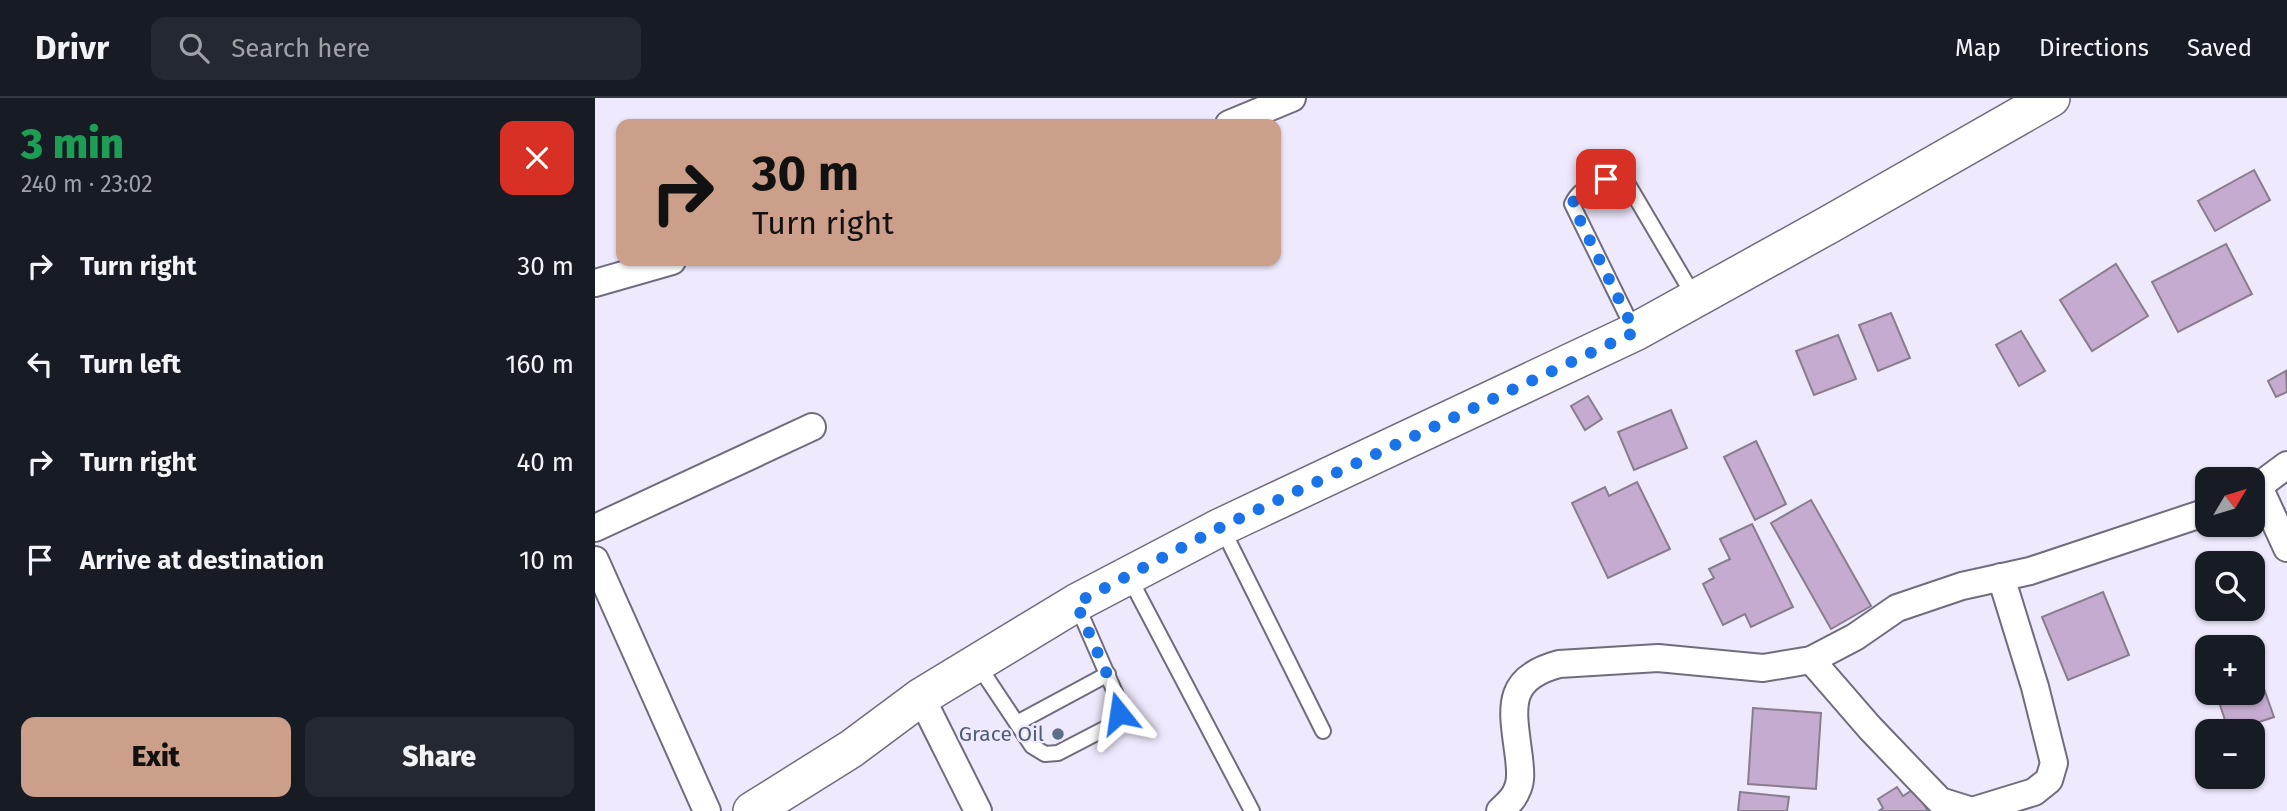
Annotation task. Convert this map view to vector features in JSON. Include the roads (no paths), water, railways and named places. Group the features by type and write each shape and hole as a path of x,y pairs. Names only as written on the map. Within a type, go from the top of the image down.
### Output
{"main road":[{"path":"758,810 851,749 921,697 1076,603 1221,527 1635,332 2050,98"}],"street":[{"path":"1241,119 1292,98"},
{"path":"595,284 655,266"},
{"path":"595,528 812,428"},
{"path":"2265,482 2287,465"},
{"path":"2265,507 2287,548"},
{"path":"1500,811 1513,798 1520,782 1514,704 1518,688 1531,674 1544,668 1559,664 1658,658 1763,668 1811,660 1855,637 1897,608 1962,586 2030,571 2195,516"},
{"path":"595,560 707,811"},
{"path":"1811,660 1870,728 1940,801 1972,811 2034,792 2049,780 2054,763 2035,687 2001,577"},
{"path":"921,697 978,811"}],"lane":[{"path":"1635,332 1572,204 1589,186 1606,179 1626,181 1696,299"},
{"path":"1221,527 1323,731"},
{"path":"1129,575 1252,811"},
{"path":"977,663 1032,746 1045,754 1058,753 1111,726 1119,713 1117,697 1076,603"},
{"path":"1017,723 1108,674"}],"place":[{"name":"Grace Oil","path":"1058,734"}]}
